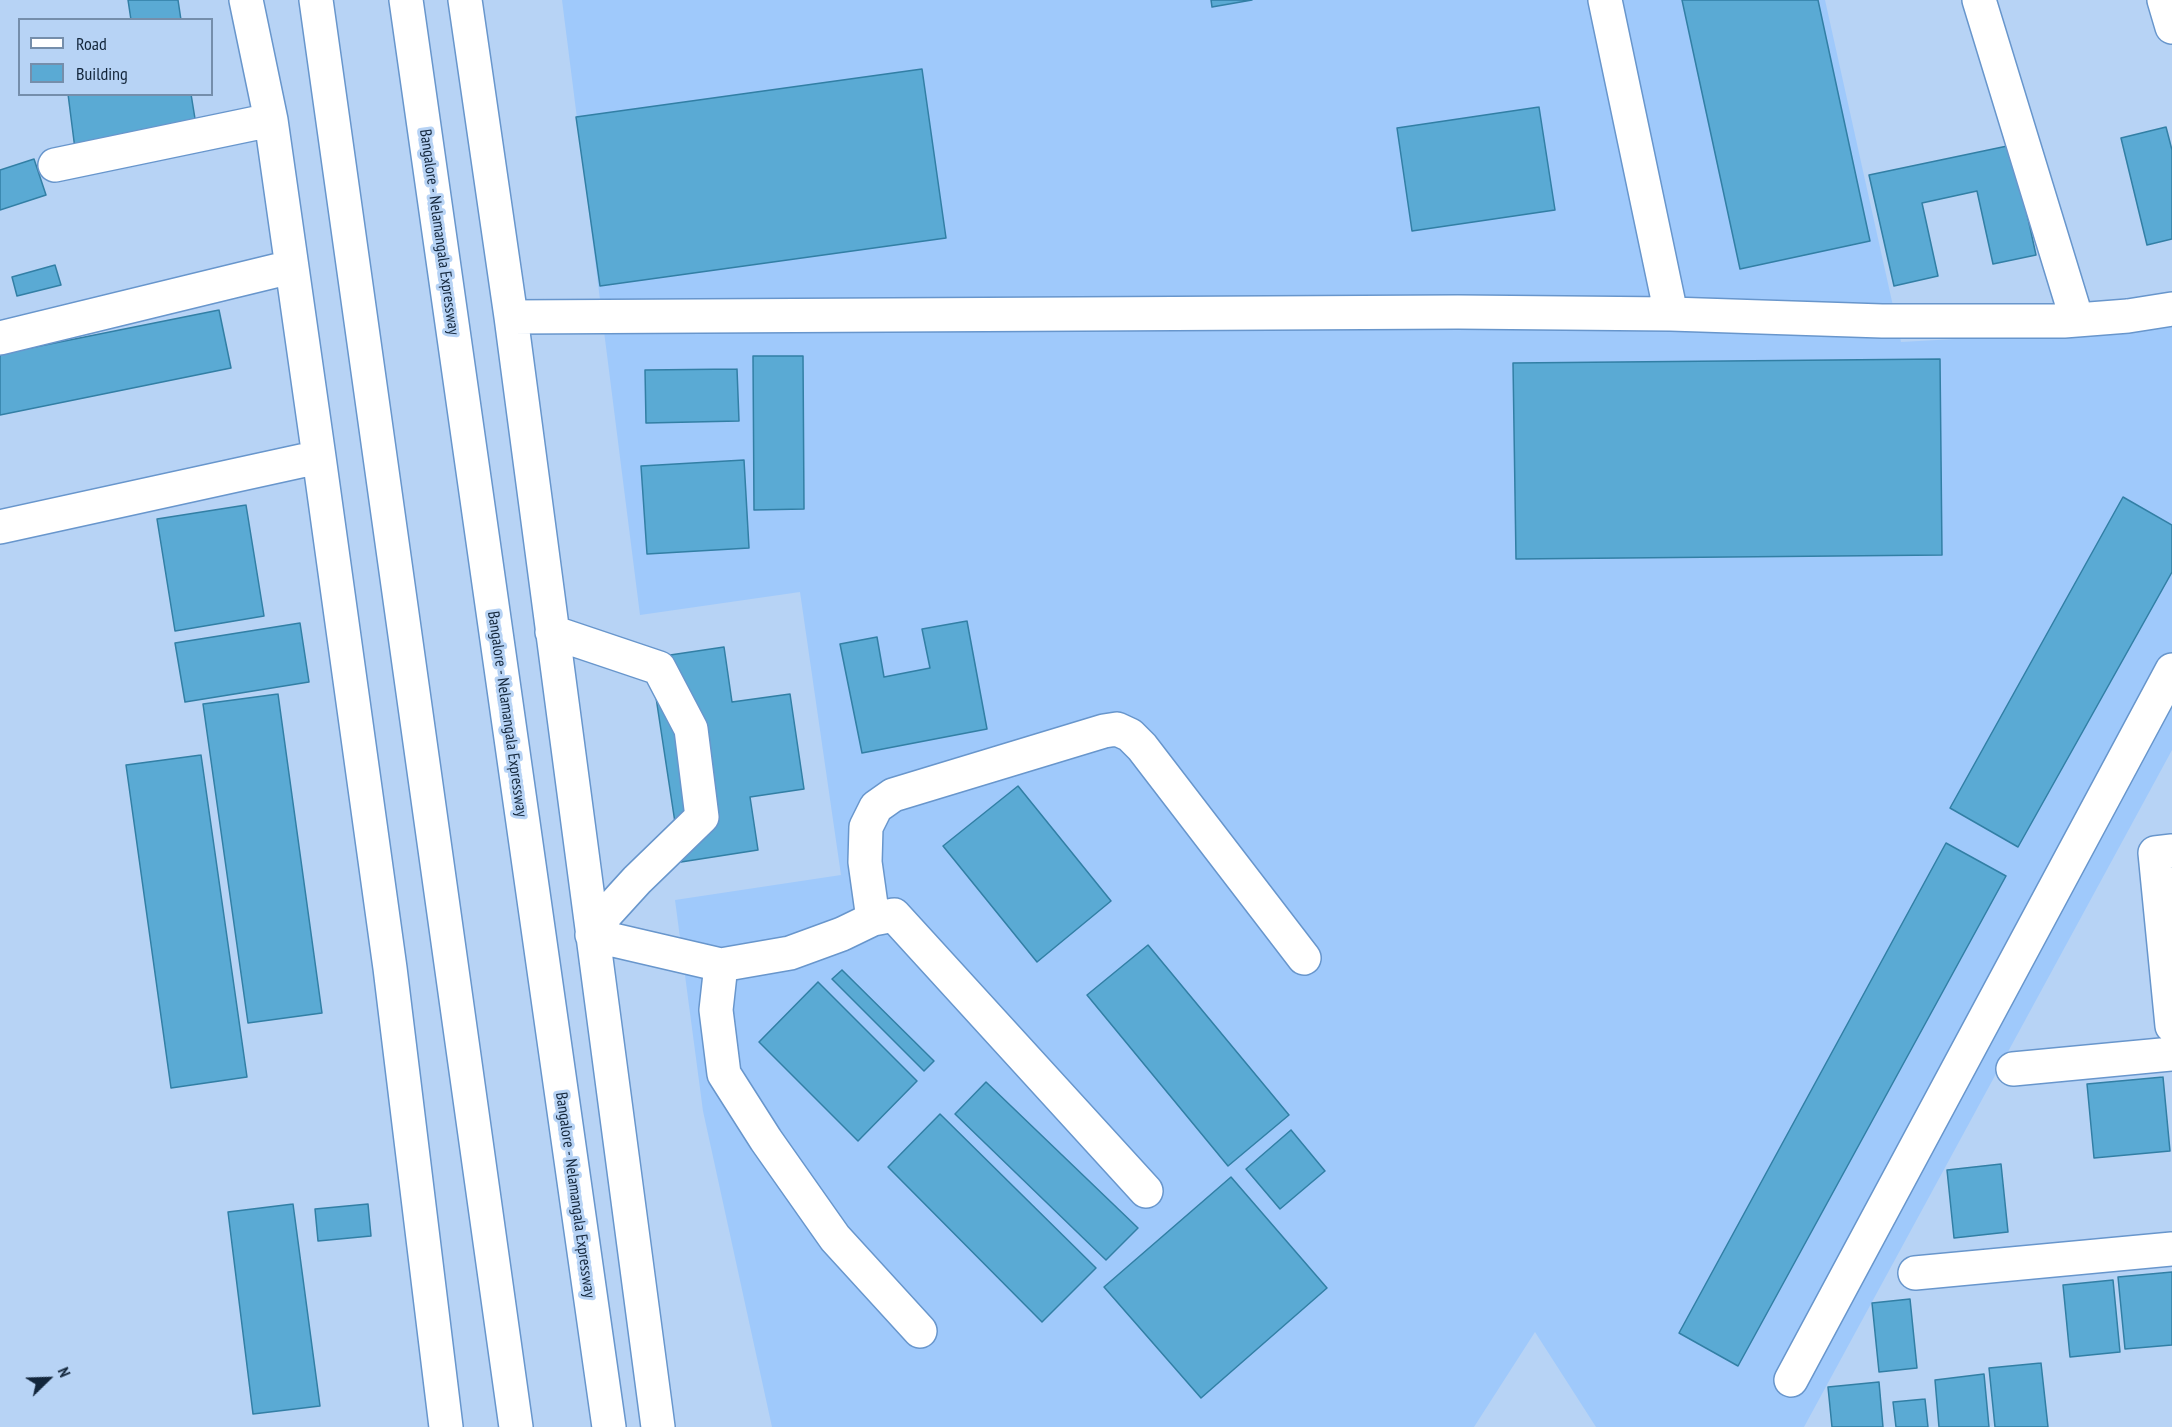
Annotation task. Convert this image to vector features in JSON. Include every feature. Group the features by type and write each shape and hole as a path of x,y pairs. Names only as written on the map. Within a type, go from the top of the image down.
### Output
{"main road":[{"path":"246,0 271,120 319,457 390,968 446,1427"},
{"path":"316,0 516,1427"},
{"name":"Bangalore - Nelamangala Expressway","path":"406,0 609,1427"},
{"path":"465,0 511,317 658,1427"},
{"path":"1605,0 1671,315"},
{"path":"1979,0 2077,320"},
{"path":"2164,0 2172,27"},
{"path":"54,165 271,120"},
{"path":"0,338 291,267"},
{"path":"511,317 1446,312 1882,321 2077,320 2128,316 2172,309"},
{"path":"0,527 319,457"},
{"path":"552,632 659,668 691,729 702,816 637,880 606,914 592,935"},
{"path":"1791,1380 2172,670"},
{"path":"873,919 865,862 866,828 876,807 893,795 1117,729 1130,735 1142,747 1304,958"},
{"path":"2172,851 2155,853 2172,1026"},
{"path":"592,935 721,964 790,953 842,934 873,919 891,915 898,918 1146,1191"},
{"path":"721,964 716,1010 724,1074 766,1140 835,1238 920,1331"},
{"path":"2013,1068 2172,1054"},
{"path":"1915,1273 2172,1249"}],"shaded area":[{"path":"562,0 1825,0 1901,342 2172,327 2172,750 1804,1427 1596,1427 1535,1332 1474,1427 772,1427 703,1111 675,900 841,875 800,592 640,615"}],"building":[{"path":"128,0 178,0 181,18 131,18"},
{"path":"1211,0 1252,0 1212,7"},
{"path":"1682,0 1818,0 1870,241 1740,269"},
{"path":"922,69 946,238 600,286 576,117"},
{"path":"68,96 191,96 197,131 75,149"},
{"path":"1539,107 1555,210 1412,231 1397,128"},
{"path":"2166,127 2172,150 2172,239 2147,245 2121,138"},
{"path":"2012,145 2036,255 1993,264 1977,191 1922,203 1938,276 1894,286 1869,175"},
{"path":"34,159 46,195 0,210 0,170"},
{"path":"55,265 61,285 17,296 12,277"},
{"path":"219,310 231,368 0,415 0,354"},
{"path":"753,356 803,356 804,509 754,510"},
{"path":"1940,359 1942,555 1516,559 1513,363"},
{"path":"737,369 739,421 646,423 645,370"},
{"path":"744,460 749,548 647,554 641,466"},
{"path":"2123,497 2172,525 2172,572 2018,847 1950,808"},
{"path":"246,505 264,616 175,631 157,519"},
{"path":"967,621 987,729 862,753 840,644 877,637 884,677 930,668 922,629"},
{"path":"300,623 309,682 185,702 175,643"},
{"path":"724,647 732,702 790,694 804,789 750,797 758,850 681,862 650,658"},
{"path":"278,694 322,1013 248,1023 203,704"},
{"path":"201,755 247,1077 171,1088 126,765"},
{"path":"1018,786 1111,901 1037,962 943,846"},
{"path":"1946,843 2006,876 1738,1366 1679,1333"},
{"path":"1148,945 1289,1115 1228,1166 1087,995"},
{"path":"842,970 934,1061 924,1071 832,979"},
{"path":"818,982 917,1081 858,1141 759,1042"},
{"path":"2163,1077 2170,1151 2094,1158 2087,1084"},
{"path":"986,1082 1138,1228 1106,1260 955,1114"},
{"path":"940,1114 1096,1268 1042,1322 888,1167"},
{"path":"1291,1130 1325,1171 1280,1209 1246,1169"},
{"path":"2001,1164 2008,1232 1954,1238 1947,1170"},
{"path":"1231,1177 1327,1288 1201,1398 1104,1287"},
{"path":"293,1204 320,1406 253,1414 228,1212"},
{"path":"368,1204 371,1236 318,1241 315,1209"},
{"path":"2172,1272 2172,1345 2125,1349 2118,1277"},
{"path":"2113,1280 2120,1352 2070,1357 2063,1285"},
{"path":"1910,1299 1917,1368 1879,1372 1872,1303"},
{"path":"2041,1363 2048,1427 1995,1427 1989,1368"},
{"path":"1984,1374 1989,1427 1939,1427 1935,1380"},
{"path":"1879,1382 1883,1427 1832,1427 1828,1387"},
{"path":"1925,1399 1928,1427 1896,1427 1893,1402"}]}
